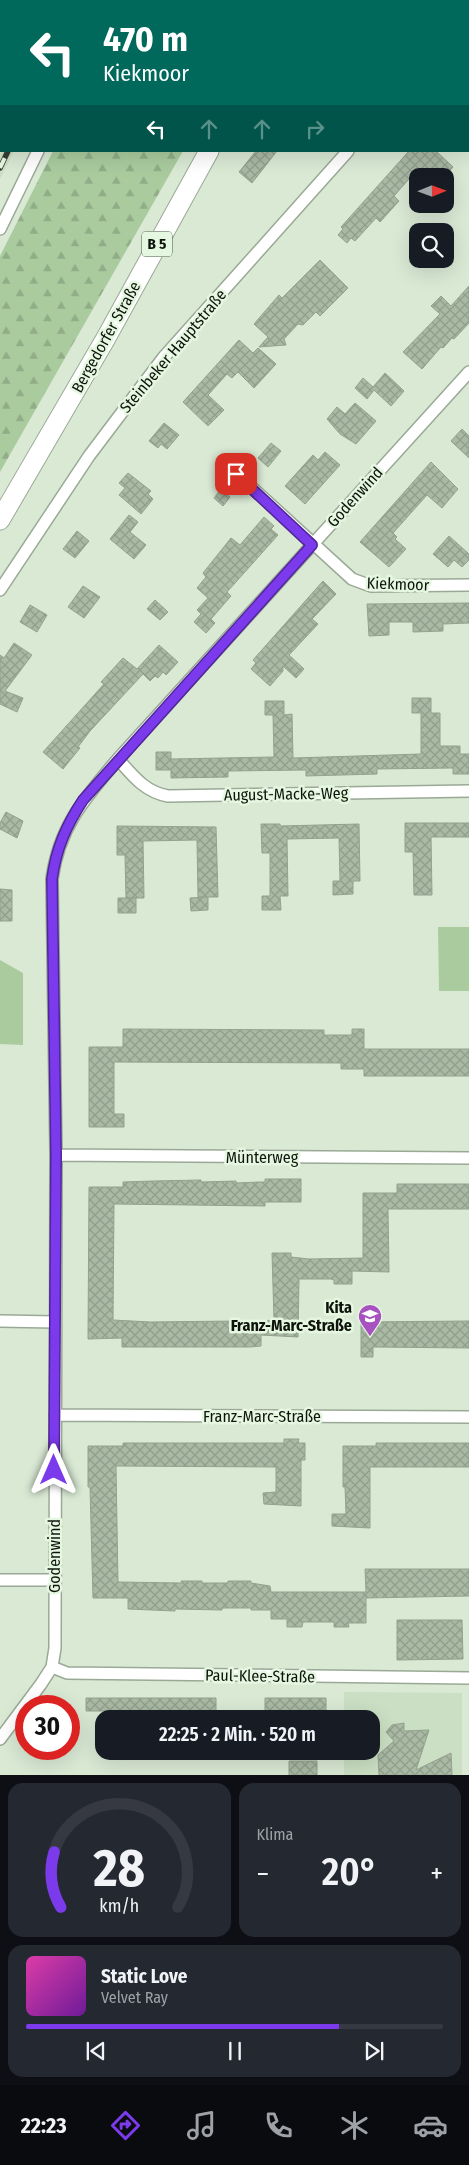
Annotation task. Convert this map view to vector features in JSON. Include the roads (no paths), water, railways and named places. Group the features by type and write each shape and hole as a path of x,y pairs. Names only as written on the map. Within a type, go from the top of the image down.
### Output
{"main road":[{"name":"Bergedorfer Straße","path":"0,520 106,338 208,152"}],"street":[{"path":"0,229 38,152"},
{"name":"Steinbeker Hauptstraße","path":"0,590 89,456 163,358 347,152"},
{"name":"Godenwind","path":"0,1739 52,1667 55,1648 56,1155 52,879 59,844 68,823 83,800 118,759 469,372"},
{"name":"Kiekmoor","path":"224,462 312,545 352,579 371,586 469,585"},
{"name":"August-Macke-Weg","path":"118,759 145,788 155,794 168,796 469,791"},
{"name":"Münterweg","path":"56,1155 469,1158"},
{"path":"0,1321 55,1322"},
{"name":"Franz-Marc-Straße","path":"55,1415 469,1417"},
{"path":"0,1580 54,1580"},
{"name":"Paul-Klee-Straße","path":"52,1667 67,1673 469,1678"}],"railway":[{"path":"0,168 8,152"}],"place":[{"name":"Kita Franz-Marc-Straße","path":"370,1337"}]}
